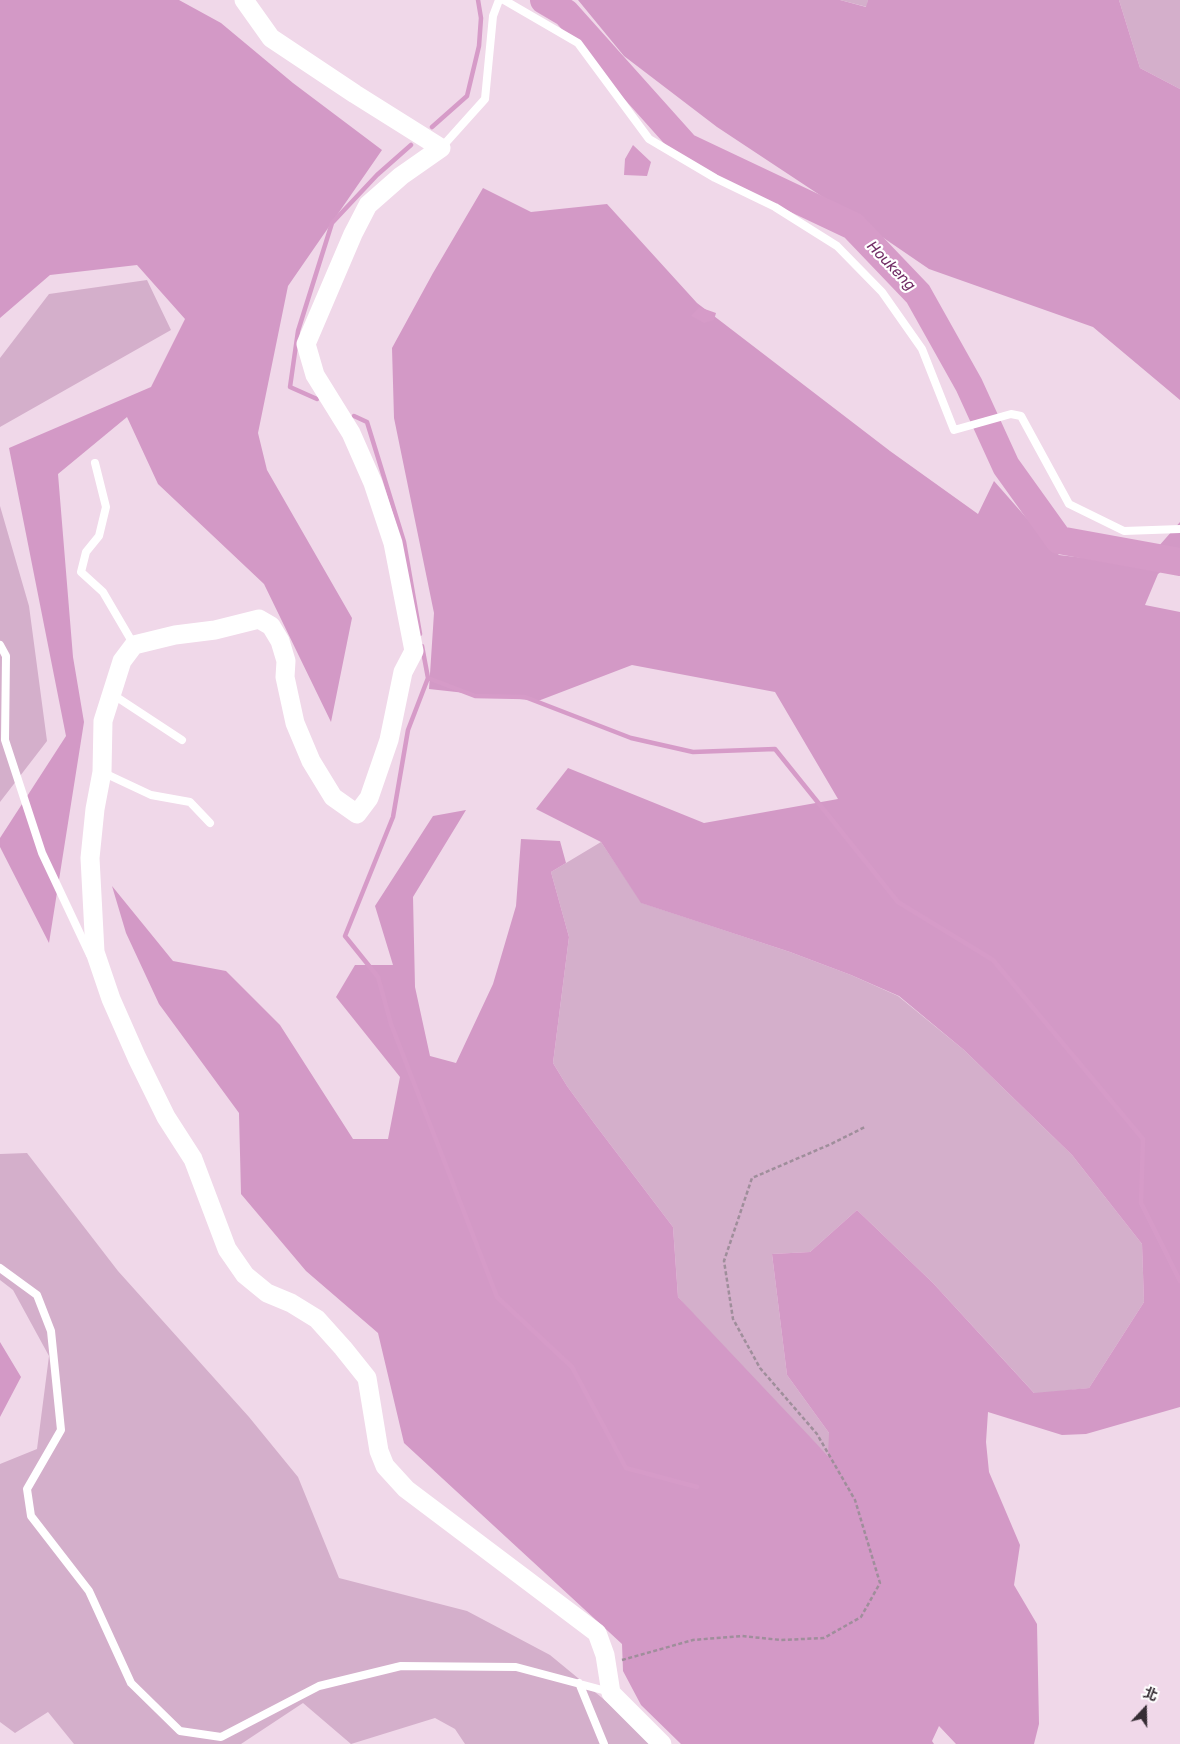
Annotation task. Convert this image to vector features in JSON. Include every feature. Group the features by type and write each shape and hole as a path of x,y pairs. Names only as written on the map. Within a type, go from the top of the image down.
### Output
{"street":[{"path":"244,0 271,38 441,148 402,176 368,205 353,234 306,344 315,375 351,433 374,483 393,543 414,651 404,672 389,740 370,798 357,814 333,797 311,761 295,723 285,677 286,661 280,641 271,626 259,619 215,630 175,635 134,645 122,661 110,693 103,721 102,772 95,809 90,858 95,952 111,999 137,1058 166,1117 193,1159 228,1249 245,1275 267,1292 291,1303 317,1319 367,1378 379,1451 385,1466 406,1489 597,1633 606,1664 611,1692 662,1744"}],"lane":[{"path":"441,148 485,99 493,16 499,0"},
{"path":"504,0 578,43 649,139 715,178 775,207 837,246 882,292 922,348 954,430 1011,414 1021,416 1069,504 1124,531 1180,529"},
{"path":"94,463 106,507 99,536 86,552 81,572 103,592 134,645"},
{"path":"0,645 6,656 6,740 21,793 42,853 111,999"},
{"path":"110,693 182,740"},
{"path":"102,772 151,795 190,802 210,824"},
{"path":"0,1268 37,1296 51,1331 61,1430 27,1489 31,1516 90,1591 131,1683 180,1731 221,1737 320,1686 401,1666 516,1667 611,1692"},
{"path":"579,1683 604,1744"}],"path":[{"path":"606,1664 693,1640 742,1636 781,1640 824,1638 861,1617 880,1583 855,1500 817,1434 760,1368 733,1319 724,1261 752,1178 832,1144 865,1127"}],"shaded area":[{"path":"0,0 179,0 221,23 293,83 382,150 288,286 258,433 267,470 352,618 331,722 264,584 158,484 127,417 58,474 73,657 84,722 49,943 0,847 0,838 66,736 9,448 151,387 185,319 137,265 50,275 0,318"},
{"path":"578,0 840,0 866,7 868,0 1119,0 1140,68 1180,89 1180,400 1093,327 929,269 717,127 624,56"},
{"path":"840,0 868,0 867,7"},
{"path":"1119,0 1180,0 1180,89 1140,68"},
{"path":"633,145 651,162 647,176 624,175 625,159"},
{"path":"483,188 531,212 607,204 697,303 890,451 978,514 994,481 1059,555 1119,562 1158,547 1180,522 1180,557 1158,574 1145,605 1180,612 1180,1407 1086,1434 1062,1435 988,1412 986,1442 989,1472 1020,1545 1014,1585 1037,1624 1039,1724 1034,1744 956,1744 939,1726 932,1741 934,1744 681,1744 641,1705 623,1671 622,1644 404,1443 378,1333 306,1271 241,1194 239,1113 159,1004 126,933 112,886 173,961 226,971 280,1025 353,1139 388,1139 400,1077 336,997 355,965 393,965 375,906 433,816 466,810 413,897 415,987 430,1056 456,1063 493,984 516,906 521,839 560,841 566,863 551,872 569,937 553,1063 594,1123 673,1227 678,1297 828,1456 829,1433 787,1375 772,1254 810,1252 857,1210 933,1283 1034,1393 1089,1388 1144,1302 1142,1244 1072,1155 964,1050 899,996 851,975 790,952 641,903 601,842 536,809 568,768 704,823 838,799 775,692 632,665 538,701 429,689 434,613 394,418 392,348"},
{"path":"147,280 171,330 0,427 0,358 49,294"},
{"path":"699,307 716,313 714,320 704,323 691,316"},
{"path":"0,506 29,606 47,741 0,802"},
{"path":"601,842 642,903 790,952 851,975 898,996 964,1050 1072,1155 1142,1244 1144,1302 1089,1388 1035,1394 933,1283 857,1210 810,1252 772,1254 787,1375 829,1433 829,1457 748,1380 678,1297 673,1227 594,1123 553,1063 569,937 551,872"},
{"path":"27,1153 118,1271 249,1417 298,1477 339,1578 467,1611 550,1655 618,1711 653,1744 465,1744 455,1729 435,1718 351,1744 303,1703 241,1744 74,1744 48,1712 15,1733 0,1722 0,1464 37,1449 49,1356 13,1290 0,1280 0,1154"},
{"path":"0,1342 21,1377 0,1417"}],"waterway":[{"path":"432,127 467,96 479,46 481,18 478,0"},
{"name":"Houkeng","path":"544,0 566,13 686,147 853,226 918,294 969,385 1006,466 1059,540 1180,562"},
{"path":"317,399 290,387 298,331 332,223 377,175 411,145"},
{"path":"354,416 367,422 404,542 420,634"},
{"path":"422,646 428,678 475,696 525,697 631,738 693,752 775,749 898,902 993,960 1143,1139 1141,1203 1180,1281"},
{"path":"428,678 408,730 393,817 345,936 378,977 391,1024 497,1297 572,1367 626,1468 697,1487"}]}
